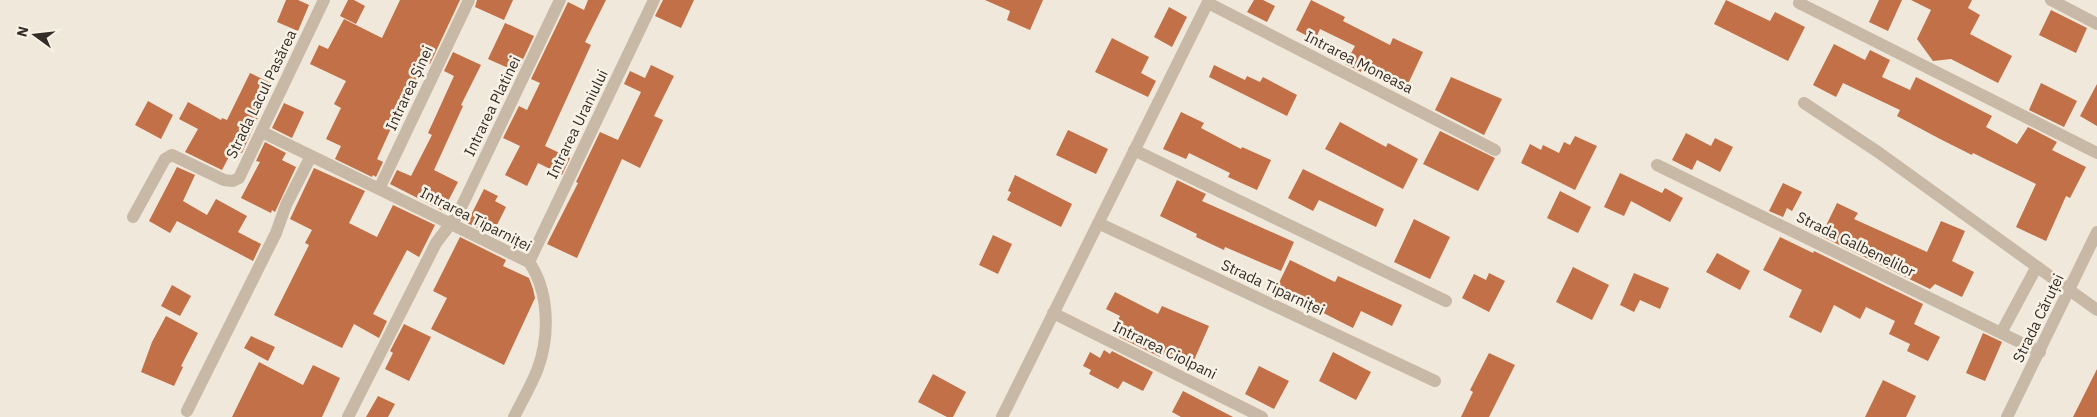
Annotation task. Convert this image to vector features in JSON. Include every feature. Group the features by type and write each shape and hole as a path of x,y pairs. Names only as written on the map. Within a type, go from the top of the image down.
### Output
{"street":[{"name":"Strada Lacul Pasărea","path":"133,216 165,159 172,155 224,180 233,181 239,178 324,0"},
{"name":"Intrarea Șinei","path":"379,189 469,0"},
{"name":"Intrarea Platinei","path":"348,417 436,243 458,214 560,0"},
{"name":"Intrarea Uraniului","path":"529,262 654,0"},
{"path":"2051,0 2097,24"},
{"path":"1002,417 1209,1"},
{"name":"Intrarea Moneasa","path":"1209,1 1495,150"},
{"path":"1799,3 2097,153"},
{"path":"1804,103 1885,157 2036,268 2097,310"},
{"name":"Intrarea Tiparniței","path":"262,132 529,262 536,273 542,289 544,338 538,367 514,417"},
{"path":"1134,150 1446,301"},
{"path":"187,411 276,233 286,204 311,156"},
{"name":"Strada Galbenelilor","path":"1658,165 2040,352"},
{"name":"Strada Tiparniței","path":"1098,223 1435,381"},
{"name":"Strada Căruței","path":"2007,417 2097,232"},
{"name":"Strada Căruței","path":"2001,333 2036,268"},
{"name":"Intrarea Ciolpani","path":"1053,314 1262,417"}],"building":[{"path":"286,0 298,0 309,5 298,31 277,22"},
{"path":"348,0 354,0 365,6 356,24 340,16"},
{"path":"400,0 460,0 430,64 426,62 411,92 408,91 377,159 383,162 376,177 373,175 372,177 335,159 341,146 326,139 341,108 334,104 346,81 310,64 319,45 328,49 344,19 382,38"},
{"path":"477,0 513,0 504,20 475,7"},
{"path":"588,0 606,0 585,42 591,45 545,146 570,158 562,175 538,163 527,186 505,175 520,146 503,138 519,106 527,110 540,83 531,79 568,2 584,10"},
{"path":"663,0 694,0 681,28 655,16"},
{"path":"985,0 1043,0 1030,30 1007,20 1010,11"},
{"path":"1254,0 1263,0 1275,6 1267,22 1247,12"},
{"path":"1311,0 1345,17 1343,21 1390,45 1393,38 1423,52 1408,84 1365,64 1361,72 1345,64 1355,46 1320,29 1315,40 1296,30"},
{"path":"1726,0 1770,21 1775,12 1805,27 1788,61 1714,24"},
{"path":"1879,0 1902,0 1888,31 1869,22"},
{"path":"1911,0 1972,0 1968,8 1980,15 1970,34 2012,56 1998,83 1951,59 1933,61 1917,39 1931,10"},
{"path":"1169,7 1187,17 1172,47 1154,37"},
{"path":"2051,10 2087,28 2076,53 2039,35"},
{"path":"505,23 534,36 517,72 488,59"},
{"path":"1112,38 1149,57 1141,73 1156,81 1148,97 1095,72"},
{"path":"1834,44 1865,60 1870,50 1890,60 1882,77 1910,90 1916,77 1992,116 1986,127 2017,144 2028,127 2057,142 2052,150 2086,167 2070,198 2066,196 2046,241 2016,227 2036,184 1940,139 1897,116 1900,110 1843,83 1836,97 1813,85"},
{"path":"453,52 481,65 461,105 463,106 434,170 458,182 443,211 390,184 397,170 411,176 432,135 428,133 454,76 444,71"},
{"path":"651,65 674,76 654,116 663,120 640,168 622,159 577,258 547,244 578,183 576,182 600,132 618,140 641,92 624,84 630,71 645,78"},
{"path":"1214,65 1245,80 1247,76 1260,82 1263,77 1297,95 1287,116 1209,77"},
{"path":"250,73 273,84 242,153 233,149 222,170 185,152 198,129 179,119 188,102 221,120 222,118 227,120"},
{"path":"1451,77 1502,99 1484,135 1435,110"},
{"path":"2041,83 2077,101 2064,127 2029,110"},
{"path":"2097,84 2097,126 2080,116"},
{"path":"148,101 173,115 161,139 135,125"},
{"path":"284,103 304,112 292,138 272,128"},
{"path":"1181,112 1204,123 1201,128 1241,149 1242,147 1271,160 1257,190 1228,177 1230,173 1189,153 1186,159 1163,149"},
{"path":"1340,122 1386,147 1388,143 1418,159 1403,189 1325,149"},
{"path":"1068,130 1108,149 1096,174 1056,155"},
{"path":"1440,131 1495,158 1478,191 1423,164"},
{"path":"1686,133 1711,146 1715,138 1733,147 1720,172 1697,160 1692,170 1672,160"},
{"path":"1575,136 1597,146 1575,190 1521,163 1530,144 1541,150 1543,145 1559,153 1564,142 1570,145"},
{"path":"265,142 286,153 282,160 296,167 275,212 272,210 271,213 241,198 260,162 256,161"},
{"path":"177,167 195,175 183,201 207,215 216,199 247,216 238,232 261,244 253,261 177,221 170,233 149,221"},
{"path":"314,168 365,191 349,223 377,237 393,205 435,225 419,257 407,250 373,314 387,321 379,338 354,324 342,348 274,315 309,245 305,243 312,230 290,219"},
{"path":"1303,169 1384,209 1376,227 1319,200 1313,211 1288,198"},
{"path":"1620,173 1662,193 1665,188 1683,198 1670,222 1631,201 1624,216 1604,207"},
{"path":"1015,175 1072,204 1061,227 1007,200 1011,192 1008,191"},
{"path":"1177,180 1206,194 1202,201 1294,242 1281,271 1225,247 1224,250 1196,237 1197,234 1160,216"},
{"path":"1783,183 1802,192 1792,211 1787,208 1783,217 1769,211"},
{"path":"484,189 498,196 495,201 506,207 492,235 467,223"},
{"path":"1560,191 1591,207 1578,233 1547,218"},
{"path":"1837,203 1858,213 1854,219 1927,252 1941,221 1965,231 1952,261 1974,272 1962,297 1935,284 1930,289 1821,236"},
{"path":"1414,219 1450,237 1430,279 1394,262"},
{"path":"993,235 1012,244 998,274 979,265"},
{"path":"460,237 506,260 503,266 529,278 533,289 535,298 504,365 431,329 447,298 433,291"},
{"path":"1780,237 1813,253 1814,251 1923,304 1914,324 1940,337 1928,361 1907,351 1910,344 1889,334 1895,321 1866,307 1860,319 1834,305 1821,333 1789,317 1802,290 1763,270"},
{"path":"1717,253 1750,271 1740,290 1706,272"},
{"path":"1290,260 1335,282 1338,276 1402,305 1392,326 1361,311 1353,328 1276,289"},
{"path":"1573,267 1609,285 1592,320 1556,302"},
{"path":"1489,273 1505,281 1489,312 1462,298 1474,274 1486,280"},
{"path":"1634,273 1669,288 1660,309 1640,300 1634,312 1620,305"},
{"path":"172,285 191,296 180,316 161,306"},
{"path":"1115,292 1158,314 1162,306 1209,326 1191,367 1162,354 1160,357 1119,337 1123,328 1116,324 1120,316 1106,309"},
{"path":"166,316 198,333 181,366 183,367 174,386 141,372 152,342"},
{"path":"404,324 431,337 409,381 385,369 393,353 390,351"},
{"path":"1983,333 2002,342 1985,381 1966,373"},
{"path":"251,336 275,347 268,361 244,348"},
{"path":"1104,350 1110,354 1112,351 1153,372 1143,391 1123,381 1118,389 1089,374 1091,370 1083,366 1090,352 1100,358"},
{"path":"1333,352 1371,372 1356,400 1319,381"},
{"path":"1489,353 1515,365 1489,417 1461,417 1473,392 1470,390"},
{"path":"259,362 303,385 313,365 340,378 322,417 232,417"},
{"path":"1259,366 1289,381 1274,409 1245,394"},
{"path":"2097,369 2097,417 2073,417"},
{"path":"933,374 966,392 953,417 947,417 918,402"},
{"path":"1883,380 1916,396 1906,417 1865,417"},
{"path":"1183,391 1233,417 1181,417 1172,412"},
{"path":"378,396 395,404 388,417 366,417"}]}
